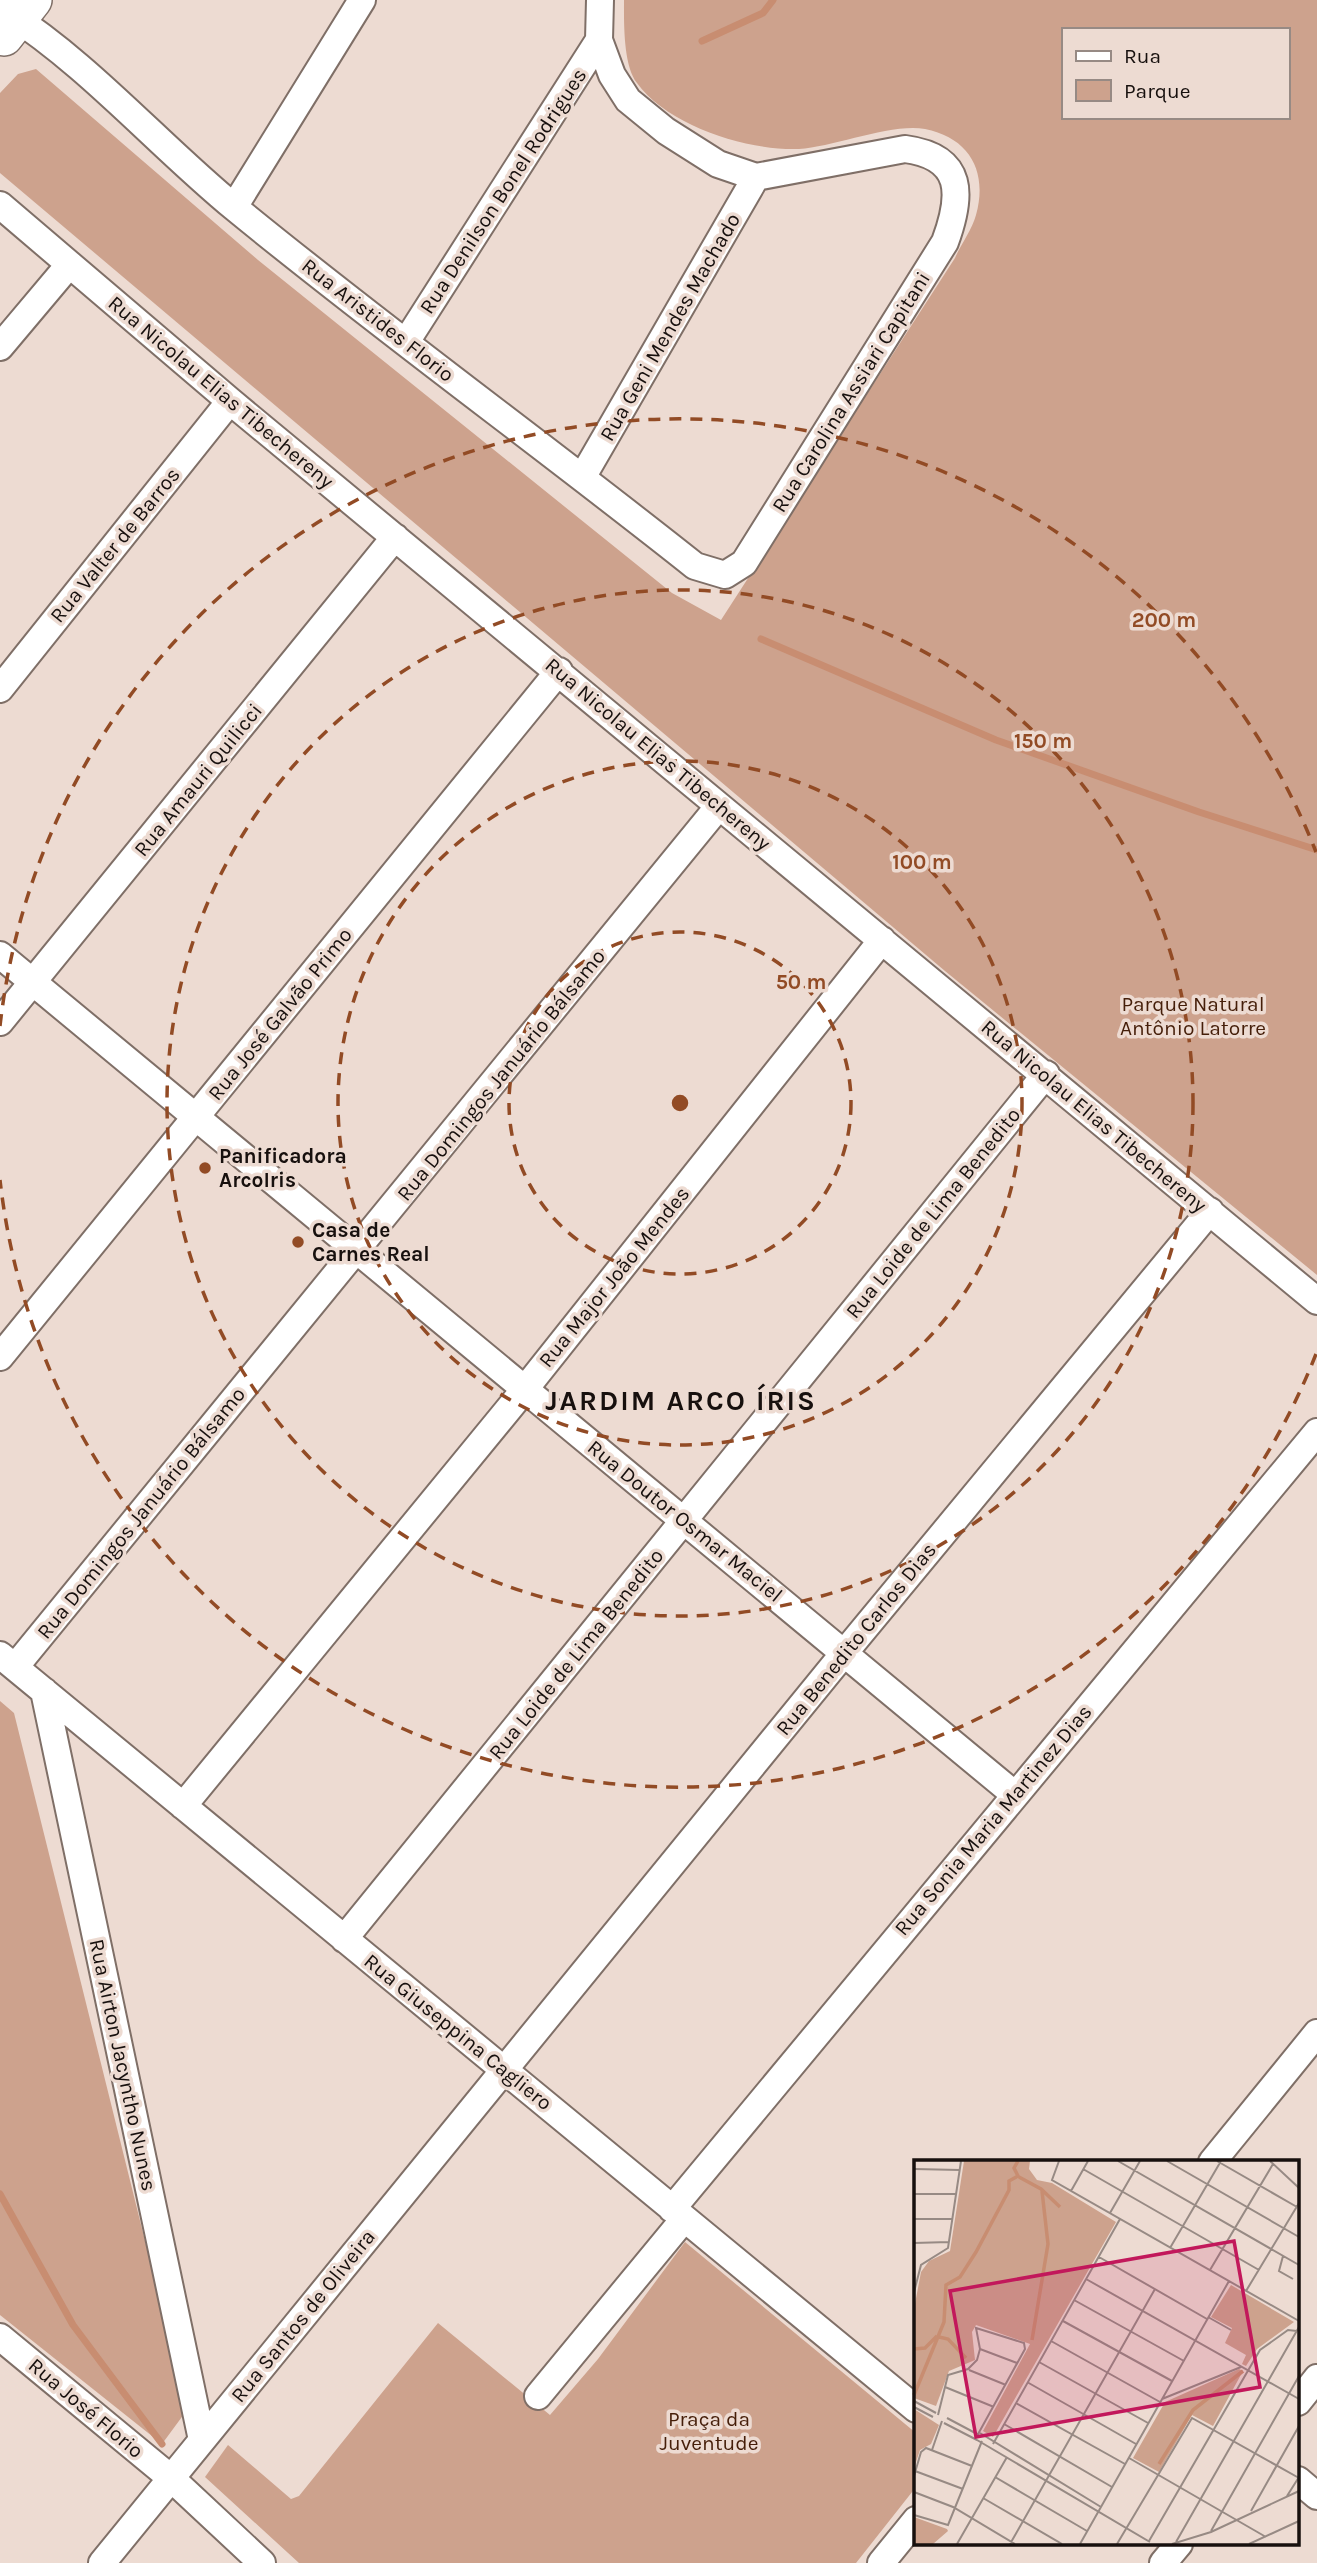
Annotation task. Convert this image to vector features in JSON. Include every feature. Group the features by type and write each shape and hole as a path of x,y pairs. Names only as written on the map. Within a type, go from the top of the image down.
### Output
{"street":[{"path":"234,207 362,0"},
{"path":"600,0 599,40 612,75 628,100 666,131 718,164 757,177"},
{"name":"Rua Aristides Florio","path":"16,26 234,207 695,566 725,575"},
{"name":"Rua Denilson Bonel Rodrigues","path":"406,342 599,40"},
{"name":"Rua Carolina Assiari Capitani","path":"725,575 744,563 945,242 957,196 949,169 924,152 905,149 757,177"},
{"name":"Rua Geni Mendes Machado","path":"583,477 757,177"},
{"name":"Rua Nicolau Elias Tibechereny","path":"0,205 230,401 1317,1301"},
{"path":"0,347 69,265"},
{"name":"Rua Valter de Barros","path":"0,689 230,401"},
{"name":"Rua Amauri Quilicci","path":"0,1022 395,537"},
{"name":"Rua José Galvão Primo","path":"0,1357 559,671"},
{"name":"Rua Domingos Januário Bálsamo","path":"7,1661 358,1251 719,806"},
{"name":"Rua Major João Mendes","path":"183,1805 525,1389 882,940"},
{"name":"Rua Doutor Osmar Maciel","path":"0,955 1014,1794"},
{"name":"Rua Loide de Lima Benedito","path":"344,1939 1046,1074"},
{"name":"Rua Benedito Carlos Dias","path":"505,2071 845,1652 1210,1211"},
{"name":"Rua Sonia Maria Martinez Dias","path":"538,2396 678,2214 1014,1794 1317,1432"},
{"name":"Rua Giuseppina Cagliero","path":"7,1661 914,2407"},
{"name":"Rua Airton Jacyntho Nunes","path":"44,1691 202,2440"},
{"path":"1214,2160 1317,2033"},
{"name":"Rua Santos de Oliveira","path":"103,2563 505,2071"},
{"name":"Rua José Florio","path":"0,2337 172,2479 262,2563"},
{"path":"1300,2399 1317,2378"},
{"path":"1300,2482 1317,2496"},
{"path":"881,2563 914,2522"},
{"path":"1163,2563 1177,2546"}],"green space":[{"name":"Parque Natural Antônio Latorre","path":"624,0 1317,0 1317,1275 945,971 0,173 0,93 18,74 36,69 258,260 672,593 721,620 955,258 974,221 979,199 977,171 972,159 954,140 925,129 896,129 799,149 757,146 710,133 668,112 637,83 629,66 624,31"},
{"path":"0,1701 14,1713 187,2410 162,2444 0,2315"},
{"name":"Praça da Juventude","path":"685,2242 914,2431 914,2490 856,2563 299,2563 205,2477 228,2445 291,2499 299,2496 438,2323 550,2415 598,2359"}],"waterway":[{"path":"702,41 763,13 773,0"},
{"path":"761,639 996,740 1199,812 1317,850"},
{"path":"0,2194 73,2325 162,2444"}],"place":[{"name":"Panificadora ArcoIris","path":"205,1168"},
{"name":"Casa de Carnes Real","path":"298,1242"}],"district":[{"name":"JARDIM ARCO ÍRIS","path":"681,1400"}]}
